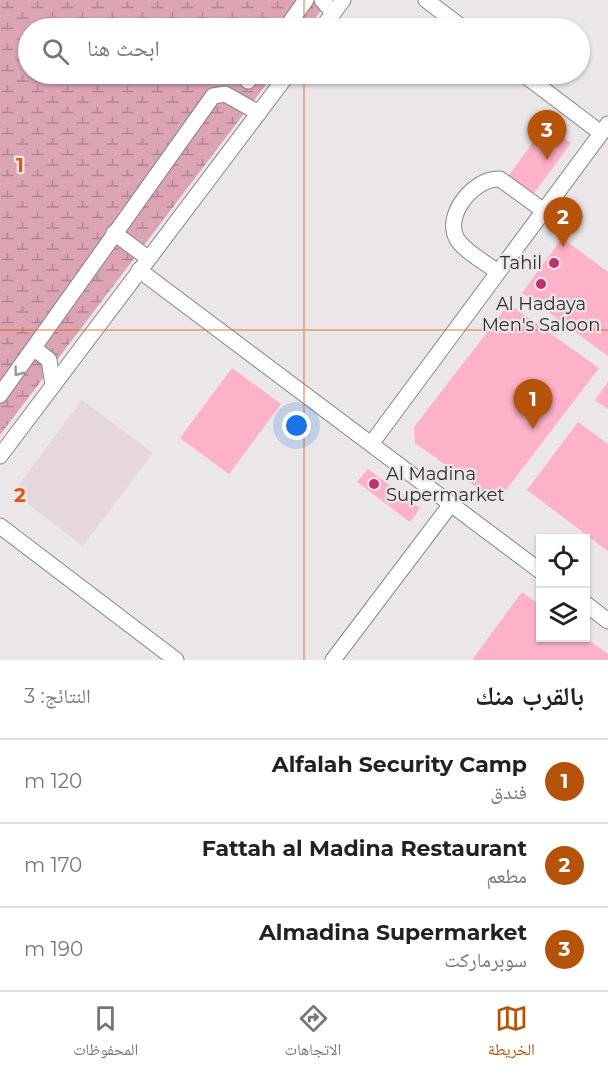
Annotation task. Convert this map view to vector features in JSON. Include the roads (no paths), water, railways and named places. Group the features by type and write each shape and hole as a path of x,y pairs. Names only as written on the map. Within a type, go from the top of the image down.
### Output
{"street":[{"path":"293,18 306,0"},
{"path":"322,0 333,13"},
{"path":"329,18 343,0"},
{"path":"426,0 450,18"},
{"path":"0,456 281,84"},
{"path":"371,444 605,129 538,84"},
{"path":"0,395 35,349 114,233 213,96 225,94 259,113"},
{"path":"498,272 459,242 455,234 455,213 477,185 491,179 500,179 544,211"},
{"path":"114,233 144,264 371,444 536,568"},
{"path":"35,349 49,360 72,359"},
{"path":"49,360 53,385"},
{"path":"333,660 451,504"},
{"path":"0,526 176,660"},
{"path":"590,606 605,613"}],"place":[{"name":"Almadina Supermarket","path":"547,160"},
{"name":"Fattah al Madina Restaurant","path":"563,247"},
{"name":"Tahil","path":"554,263"},
{"name":"Al Hadaya Men's Saloon","path":"541,284"},
{"name":"Alfalah Security Camp","path":"533,429"},
{"name":"Al Madina Supermarket","path":"374,484"}]}
